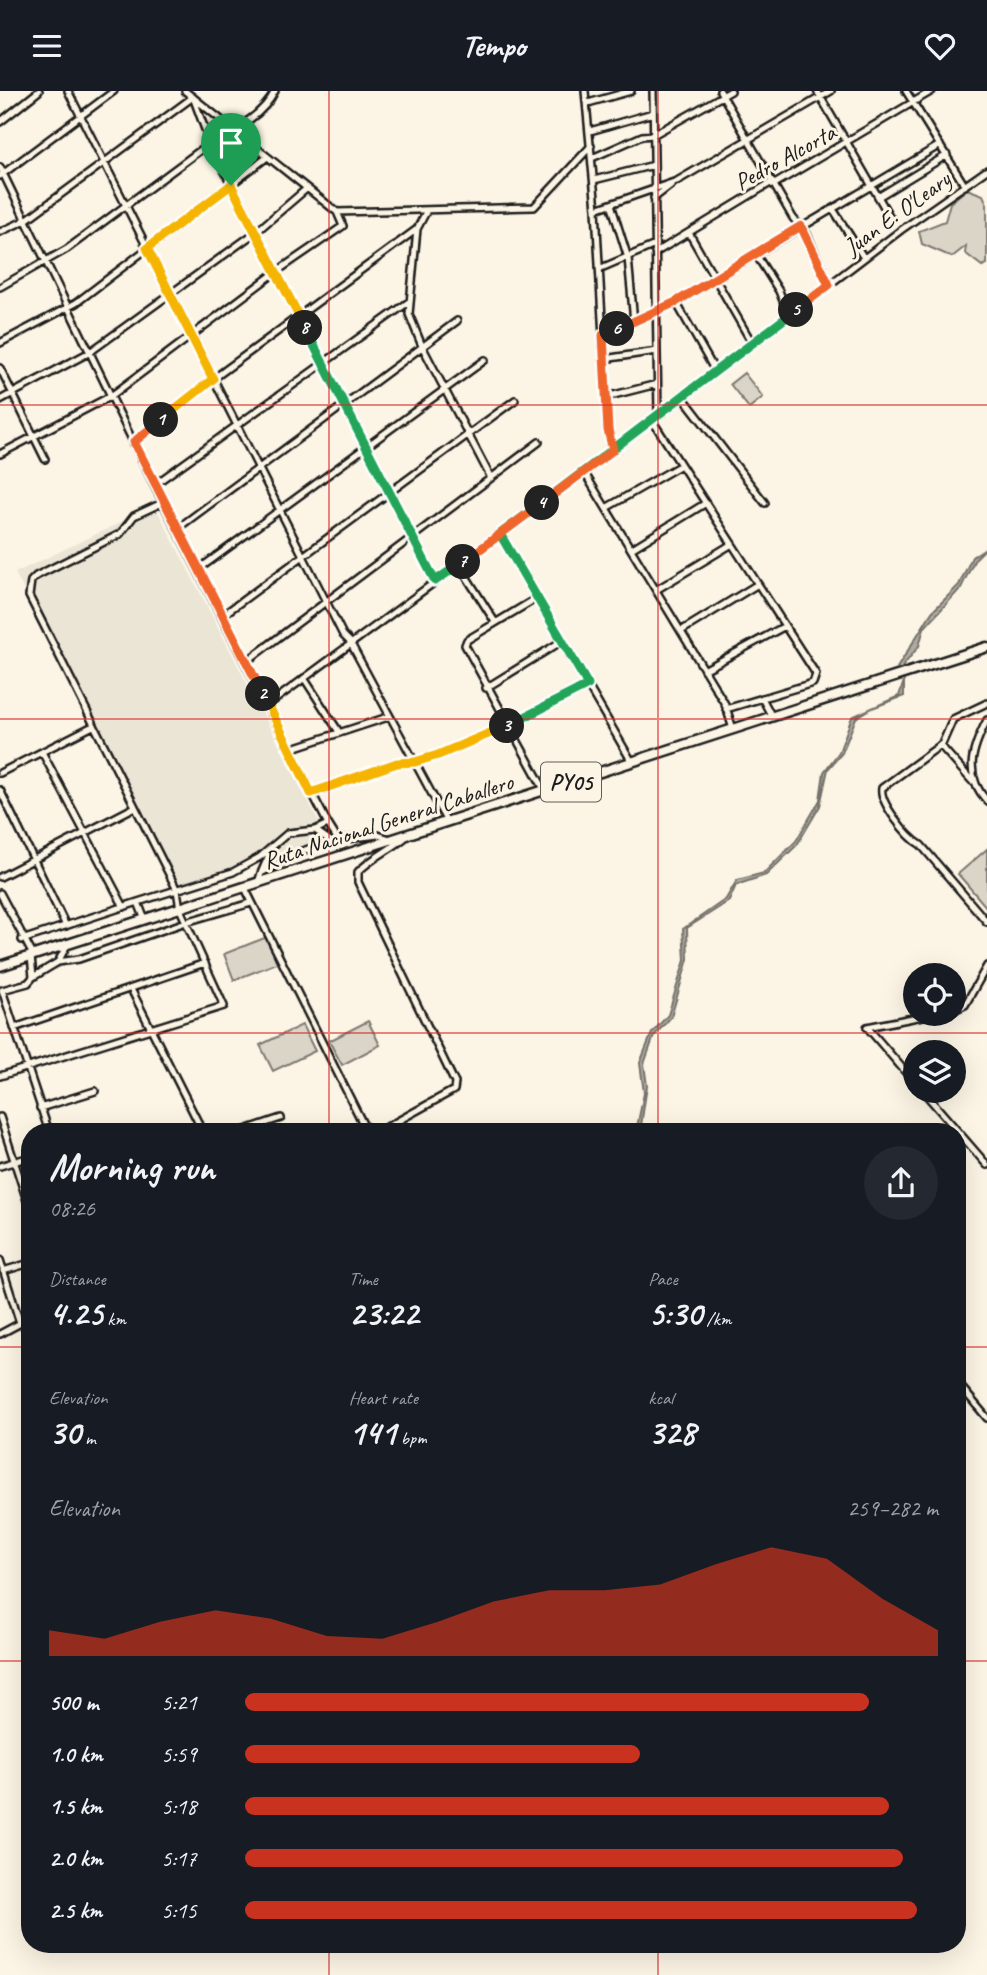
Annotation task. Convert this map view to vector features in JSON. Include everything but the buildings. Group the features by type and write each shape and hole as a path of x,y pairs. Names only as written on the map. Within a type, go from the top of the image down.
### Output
{"highway":[{"name":"Ruta Nacional General Caballero","path":"0,966 987,647"}],"street":[{"path":"0,122 39,91"},
{"path":"68,91 327,604 447,822"},
{"path":"2,175 114,91"},
{"path":"0,454 111,396 276,272 343,226 337,212 305,190 185,91"},
{"path":"0,287 46,261 210,143 233,131 268,105 275,91"},
{"path":"585,91 596,209 608,430 613,450"},
{"path":"588,103 631,91"},
{"path":"653,91 657,351 655,418 681,465 817,679 813,683 726,709"},
{"path":"592,158 642,136 653,135 722,93 731,91"},
{"path":"654,198 677,181 748,140 819,94 831,91"},
{"path":"906,91 965,186"},
{"name":"Pedro Alcorta","path":"655,253 772,182 773,185 847,143 932,91"},
{"path":"722,93 773,185 801,226 829,285"},
{"path":"819,94 891,219"},
{"path":"193,97 210,143 388,495 435,581"},
{"path":"0,232 26,220 193,97"},
{"path":"590,131 653,113"},
{"path":"603,335 676,302 940,145"},
{"path":"337,212 425,212 534,207 591,146"},
{"path":"878,197 947,155"},
{"path":"0,343 68,307 265,157"},
{"path":"594,180 654,165"},
{"path":"0,167 155,485 247,661 335,841"},
{"name":"Juan E. O'Leary","path":"268,705 584,472 864,258 987,170"},
{"path":"596,209 677,181"},
{"path":"0,400 90,352 256,232 305,190"},
{"path":"611,204 628,258 634,322"},
{"path":"833,208 864,258"},
{"path":"425,212 417,229 409,314 422,346 491,478"},
{"path":"134,442 213,379 300,319 417,229"},
{"path":"689,233 752,343"},
{"path":"599,269 655,245"},
{"path":"755,253 779,291 789,316"},
{"path":"155,485 410,301"},
{"path":"676,302 715,371"},
{"path":"178,529 457,321"},
{"path":"604,359 657,351"},
{"path":"200,569 485,361"},
{"path":"0,368 45,459"},
{"path":"606,397 657,384"},
{"path":"683,397 765,503"},
{"path":"223,615 515,400"},
{"path":"247,661 327,604 539,442"},
{"path":"606,508 681,465"},
{"path":"584,472 704,670 726,709 733,730"},
{"path":"0,1076 224,1006 180,909 177,890 29,597 29,589 36,576 120,534 134,516 164,502"},
{"path":"631,549 706,503"},
{"path":"500,534 632,762"},
{"path":"656,590 732,544"},
{"path":"459,565 495,622"},
{"path":"681,631 758,584"},
{"path":"537,598 467,640 465,645 486,688 545,791"},
{"path":"704,670 785,626"},
{"path":"486,688 562,641"},
{"path":"304,678 339,732"},
{"path":"311,793 397,763 415,762 508,726 588,685"},
{"path":"762,698 772,718"},
{"path":"987,703 953,719 940,745 882,788 880,795 908,836 921,845 987,922"},
{"path":"290,749 388,717"},
{"path":"972,781 973,753 987,720"},
{"path":"0,773 93,726"},
{"path":"940,745 987,800"},
{"path":"42,752 124,907"},
{"path":"0,790 66,926"},
{"path":"0,877 135,807"},
{"path":"22,940 247,866 288,834 315,830 328,824"},
{"path":"315,830 335,841"},
{"path":"261,873 282,860 335,841 378,835 393,840"},
{"path":"399,1123 454,1090 455,1083 358,882 358,872 368,861 389,852 409,835"},
{"path":"258,883 273,845"},
{"path":"245,888 251,903 259,911 363,1123"},
{"path":"0,893 32,956 33,977"},
{"path":"138,902 145,920"},
{"path":"1,991 27,982 58,962 79,959 251,903"},
{"path":"58,962 67,945"},
{"path":"14,1028 132,991 205,963"},
{"path":"966,1003 987,966"},
{"path":"0,983 46,1123"},
{"path":"132,991 198,1123"},
{"path":"903,1020 867,1027 903,1069"},
{"path":"40,1108 95,1091"},
{"path":"933,1103 951,1123"},
{"path":"0,1117 21,1183"},
{"path":"267,1123 282,1118"},
{"path":"966,1141 987,1165"},
{"path":"0,1166 21,1160"},
{"path":"0,1259 20,1323 0,1334"},
{"path":"2,1271 21,1266"},
{"path":"966,1393 987,1418"}],"shaded area":[{"path":"967,189 983,195 987,204 987,264 982,266 965,253 966,246 952,257 922,244 919,231 945,221 950,203"},
{"path":"744,373 763,397 749,408 730,384"},
{"path":"155,506 330,843 177,890 15,573"},
{"path":"987,547 975,559 961,588 924,628 919,646 898,674 897,668 932,612 959,585 972,557"},
{"path":"904,681 904,696 873,708 899,696"},
{"path":"872,708 856,718 842,753 828,769 820,806 797,845 766,875 736,885 729,901 687,928 688,959 671,1017 654,1036 644,1064 647,1086 641,1123 638,1123 644,1093 640,1063 652,1033 668,1015 685,960 683,929 726,899 737,880 764,873 796,841 820,800 824,772 839,752 852,717"},
{"path":"987,849 987,908 958,874"},
{"path":"267,937 277,963 234,980 224,954"},
{"path":"368,1021 380,1045 342,1065 329,1041"},
{"path":"302,1025 315,1051 273,1071 260,1045"}],"route":[{"path":"231,185 388,495 435,581 613,450 608,430 603,335 676,302 801,226 807,234 829,285 715,371 683,397 584,472 500,534 588,685 508,726 438,755 415,762 397,763 311,793 247,661 134,442 213,379 147,248 231,185"}]}
